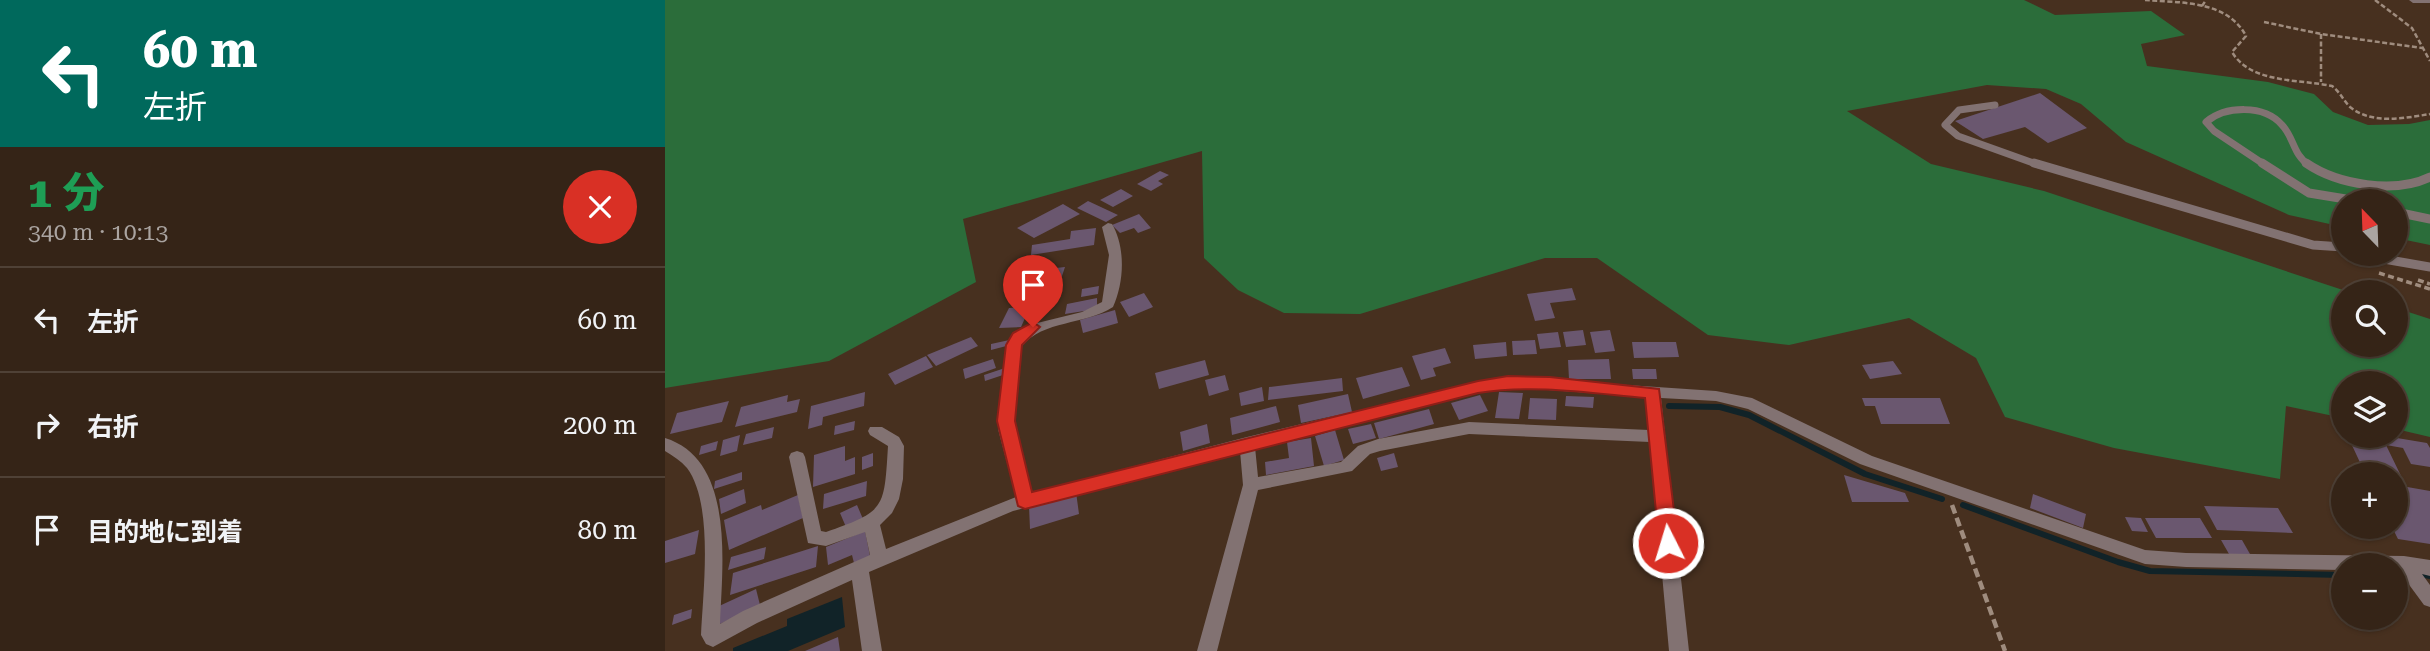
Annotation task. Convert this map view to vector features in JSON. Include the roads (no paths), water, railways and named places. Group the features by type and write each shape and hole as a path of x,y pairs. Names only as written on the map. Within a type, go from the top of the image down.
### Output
{"street":[{"path":"2413,0 2430,0"},
{"path":"1025,501 1006,429 1014,345 1019,337 1033,327 1097,311 1108,304 1115,271 1115,248 1108,228"},
{"path":"665,444 693,464 705,486 709,510 710,635 713,638 750,617 859,568 1025,501 1247,443 1508,382 1716,396 1752,404 1866,460 2145,557 2331,562"},
{"path":"1653,393 1679,651"},
{"path":"1251,485 1346,467 1364,450 1378,445 1469,428 1658,436"},
{"path":"797,457 814,538 826,539 870,523 883,513 892,499 896,446 893,441 876,431"},
{"path":"1207,651 1251,485 1247,443"},
{"path":"870,523 880,559"},
{"path":"2408,565 2430,568"},
{"path":"859,568 872,651"},
{"path":"2408,569 2430,599"}],"lane":[{"path":"1995,105 1961,109 1945,121 1945,125 1958,136 2052,170 2312,245 2331,246"},
{"path":"2331,197 2300,189 2214,131 2206,122 2220,112 2257,112 2283,125 2294,151 2312,168 2335,175 2399,186 2414,184 2430,177"},
{"path":"2408,214 2430,219"},
{"path":"2408,263 2430,267"}],"water":[{"path":"842,597 845,627 788,651 733,651 733,648 787,626 787,619"}],"waterway":[{"path":"1669,406 1720,407 1749,415 1865,474 1942,499"},
{"path":"1963,505 2118,562 2150,571 2331,575"},
{"path":"2425,575 2430,576"}]}
